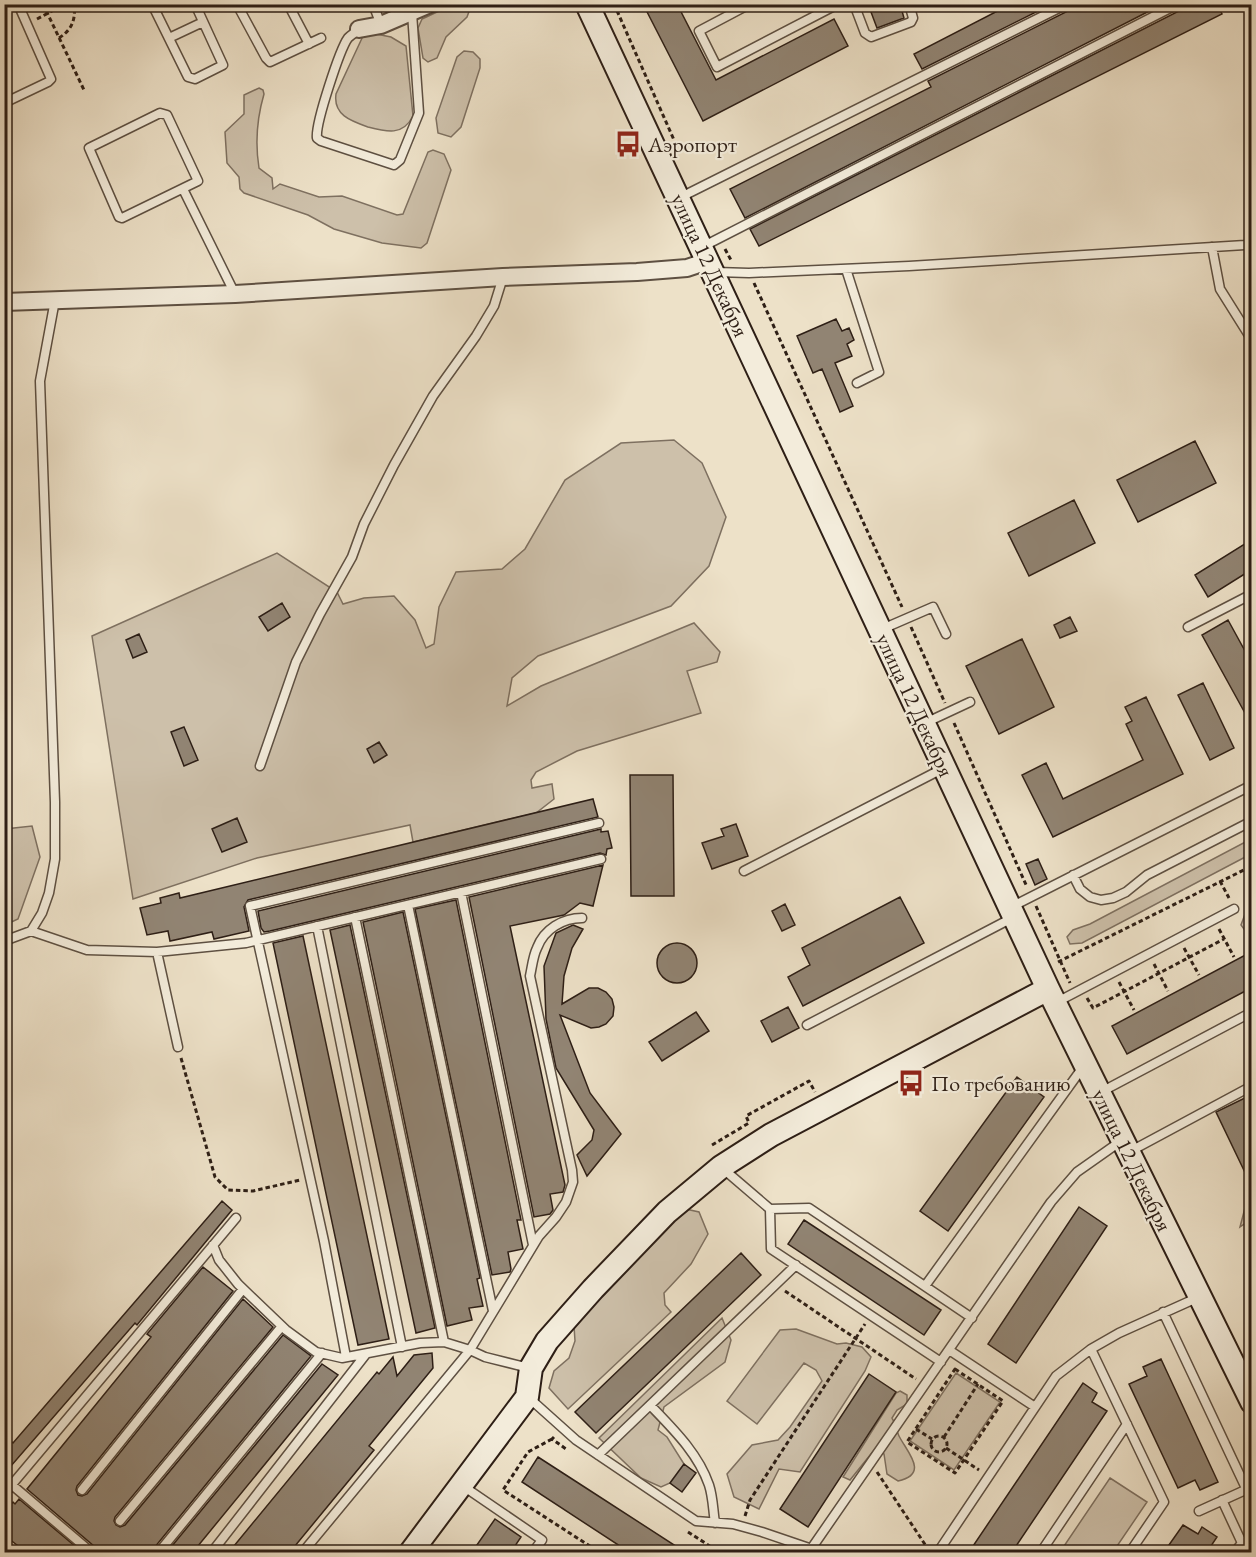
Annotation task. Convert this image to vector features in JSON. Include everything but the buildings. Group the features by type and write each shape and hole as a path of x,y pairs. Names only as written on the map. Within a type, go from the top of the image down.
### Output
{"main road":[{"name":"улица 12 Декабря","path":"587,4 679,198 710,254 880,630 1013,912 1060,984 1085,1065 1251,1402"},
{"path":"411,1552 527,1397 531,1368 547,1341 667,1212 721,1167 771,1135 1060,984"}],"street":[{"path":"359,29 381,25 430,4"},
{"path":"4,302 235,294 687,268 710,254"}],"lane":[{"path":"4,103 51,79 18,4"},
{"path":"152,4 188,77 195,79 221,67 222,62 195,4"},
{"path":"243,4 240,9 270,62 321,38"},
{"path":"288,4 309,44"},
{"path":"373,4 381,25"},
{"path":"750,4 699,31 717,67 838,4"},
{"path":"854,4 865,33 871,37 911,22 913,18 909,4"},
{"path":"679,198 1067,4"},
{"path":"1178,4 710,254 737,272 749,273 1245,245 1251,242"},
{"path":"359,29 347,39 329,85 317,125 317,138 393,165 400,160 419,113 412,13"},
{"path":"170,38 203,22"},
{"path":"164,113 198,179 197,182 183,189 122,218 119,217 89,148 164,113"},
{"path":"183,189 235,294"},
{"path":"1212,247 1220,289 1251,340"},
{"path":"846,269 879,372 857,383"},
{"path":"260,766 296,662 352,557 364,524 433,396 476,336 494,306 503,278"},
{"path":"4,941 31,931 42,913 49,893 55,859 40,381 55,300"},
{"path":"1188,627 1251,594"},
{"path":"880,630 933,606 946,634"},
{"path":"925,723 970,702"},
{"path":"744,871 945,767"},
{"path":"807,1025 1013,912 1031,896 1251,785"},
{"path":"1073,875 1080,889 1090,897 1101,900 1113,898 1126,892 1147,875 1251,821"},
{"path":"346,1357 310,1178 250,906 599,823"},
{"path":"31,931 87,950 158,952 258,940 601,860"},
{"path":"461,892 533,1245"},
{"path":"408,905 493,1311"},
{"path":"1060,984 1114,972 1234,909"},
{"path":"356,917 444,1342"},
{"path":"303,1552 470,1350 533,1245 566,1202 573,1182 530,976 537,947 550,929 571,918 582,918"},
{"path":"317,926 402,1347"},
{"path":"158,952 178,1047"},
{"path":"1100,1092 1251,1012"},
{"path":"925,1286 1085,1065"},
{"path":"811,1551 1051,1202 1077,1172 1125,1146 1250,1087"},
{"path":"721,1167 770,1209 809,1208 972,1318"},
{"path":"770,1209 771,1249 941,1362"},
{"path":"4,1494 236,1218"},
{"path":"213,1245 219,1260 243,1289 282,1326 316,1352 346,1357 420,1343 444,1342 485,1357 531,1368"},
{"path":"598,1455 796,1265"},
{"path":"82,1490 243,1289"},
{"path":"938,1552 1056,1376 1091,1349 1163,1312 1199,1297"},
{"path":"1163,1312 1249,1488 1251,1501"},
{"path":"120,1521 282,1326"},
{"path":"1091,1349 1164,1502 1130,1552"},
{"path":"949,1350 1035,1407"},
{"path":"159,1552 322,1353"},
{"path":"212,1552 366,1354"},
{"path":"527,1397 576,1440 696,1521 742,1527 811,1551 834,1552"},
{"path":"650,1405 684,1441 703,1468 710,1488 715,1523"},
{"path":"1041,1552 1127,1424"},
{"path":"12,1485 91,1552"},
{"path":"462,1485 542,1540 533,1552"},
{"path":"1199,1511 1249,1488"},
{"path":"1222,1500 1242,1543"},
{"path":"1235,1552 1242,1543 1251,1538"},
{"path":"4,1547 12,1552"}],"path":[{"path":"43,4 84,90"},
{"path":"27,24 65,4"},
{"path":"59,38 73,22 74,4"},
{"path":"614,4 677,148"},
{"path":"710,254 737,272"},
{"path":"749,273 1031,896 1060,984 1093,1008 1224,939"},
{"path":"1060,984 1220,881 1251,866"},
{"path":"1220,881 1234,909"},
{"path":"1214,919 1234,957"},
{"path":"1179,938 1199,975"},
{"path":"1149,954 1168,992"},
{"path":"1114,972 1134,1010"},
{"path":"178,1047 215,1178 228,1190 253,1191 310,1178"},
{"path":"712,1146 749,1123 746,1116 809,1081 816,1095"},
{"path":"776,1285 925,1385"},
{"path":"742,1527 750,1500 871,1316"},
{"path":"955,1369 1003,1401 955,1473 907,1442 916,1428 955,1369"},
{"path":"944,1437 978,1384"},
{"path":"902,1419 932,1439"},
{"path":"932,1439 936,1436 944,1437"},
{"path":"944,1437 946,1448"},
{"path":"932,1439 932,1447 935,1450"},
{"path":"552,1440 528,1452 503,1490 599,1552"},
{"path":"946,1448 988,1476"},
{"path":"935,1450 943,1451 946,1448"},
{"path":"930,1457 935,1450"},
{"path":"871,1463 931,1552"}],"shaded area":[{"path":"452,5 471,6 467,17 446,37 437,58 428,62 423,58 418,28 422,19"},
{"path":"371,33 391,37 406,46 413,116 399,130 382,130 362,125 344,116 337,107 336,94 363,36"},
{"path":"464,51 473,52 480,59 480,68 461,127 451,137 438,133 436,118 457,57"},
{"path":"259,88 264,94 257,131 259,168 272,178 273,189 280,184 319,197 342,196 397,215 403,214 428,152 433,150 444,154 451,170 427,243 421,248 382,243 334,229 308,215 244,193 240,189 239,177 227,163 225,132 244,114 244,95"},
{"path":"674,440 702,463 726,517 709,566 671,606 538,656 512,678 507,706 541,686 694,623 720,652 717,662 687,671 701,713 577,751 536,772 531,780 532,788 552,784 554,799 536,813 413,842 410,825 257,858 133,899 92,636 277,553 337,592 343,604 364,598 394,596 415,620 426,648 434,644 439,607 456,572 502,569 525,549 565,480 621,443"},
{"path":"32,826 40,857 18,919 5,925 5,829"},
{"path":"1251,839 1251,854 1082,943 1070,944 1067,937 1073,930 1090,924"},
{"path":"1251,898 1251,939 1241,925"},
{"path":"1251,1185 1251,1219 1240,1227"},
{"path":"681,1208 699,1212 708,1234 691,1264 664,1293 665,1305 671,1312 568,1409 549,1388 554,1371 569,1358 575,1341 574,1326"},
{"path":"722,1318 731,1340 725,1362 664,1407 658,1430 667,1437 684,1464 670,1483 661,1487 641,1478 599,1438"},
{"path":"796,1329 837,1344 846,1343 862,1347 871,1357 865,1371 800,1472 779,1469 759,1509 734,1497 727,1474 752,1445 778,1440 790,1427 822,1381 816,1370 804,1363 757,1424 727,1401 780,1330"},
{"path":"956,1373 1000,1402 954,1470 910,1441"},
{"path":"900,1391 907,1395 907,1404 897,1410 892,1418 914,1462 913,1473 908,1478 898,1481 887,1474 884,1454 875,1449 850,1480 843,1477 896,1393"},
{"path":"1110,1478 1147,1502 1113,1552 1060,1552"}],"place":[{"name":"Аэропорт","path":"628,144"},
{"name":"По требованию","path":"911,1083"}]}
